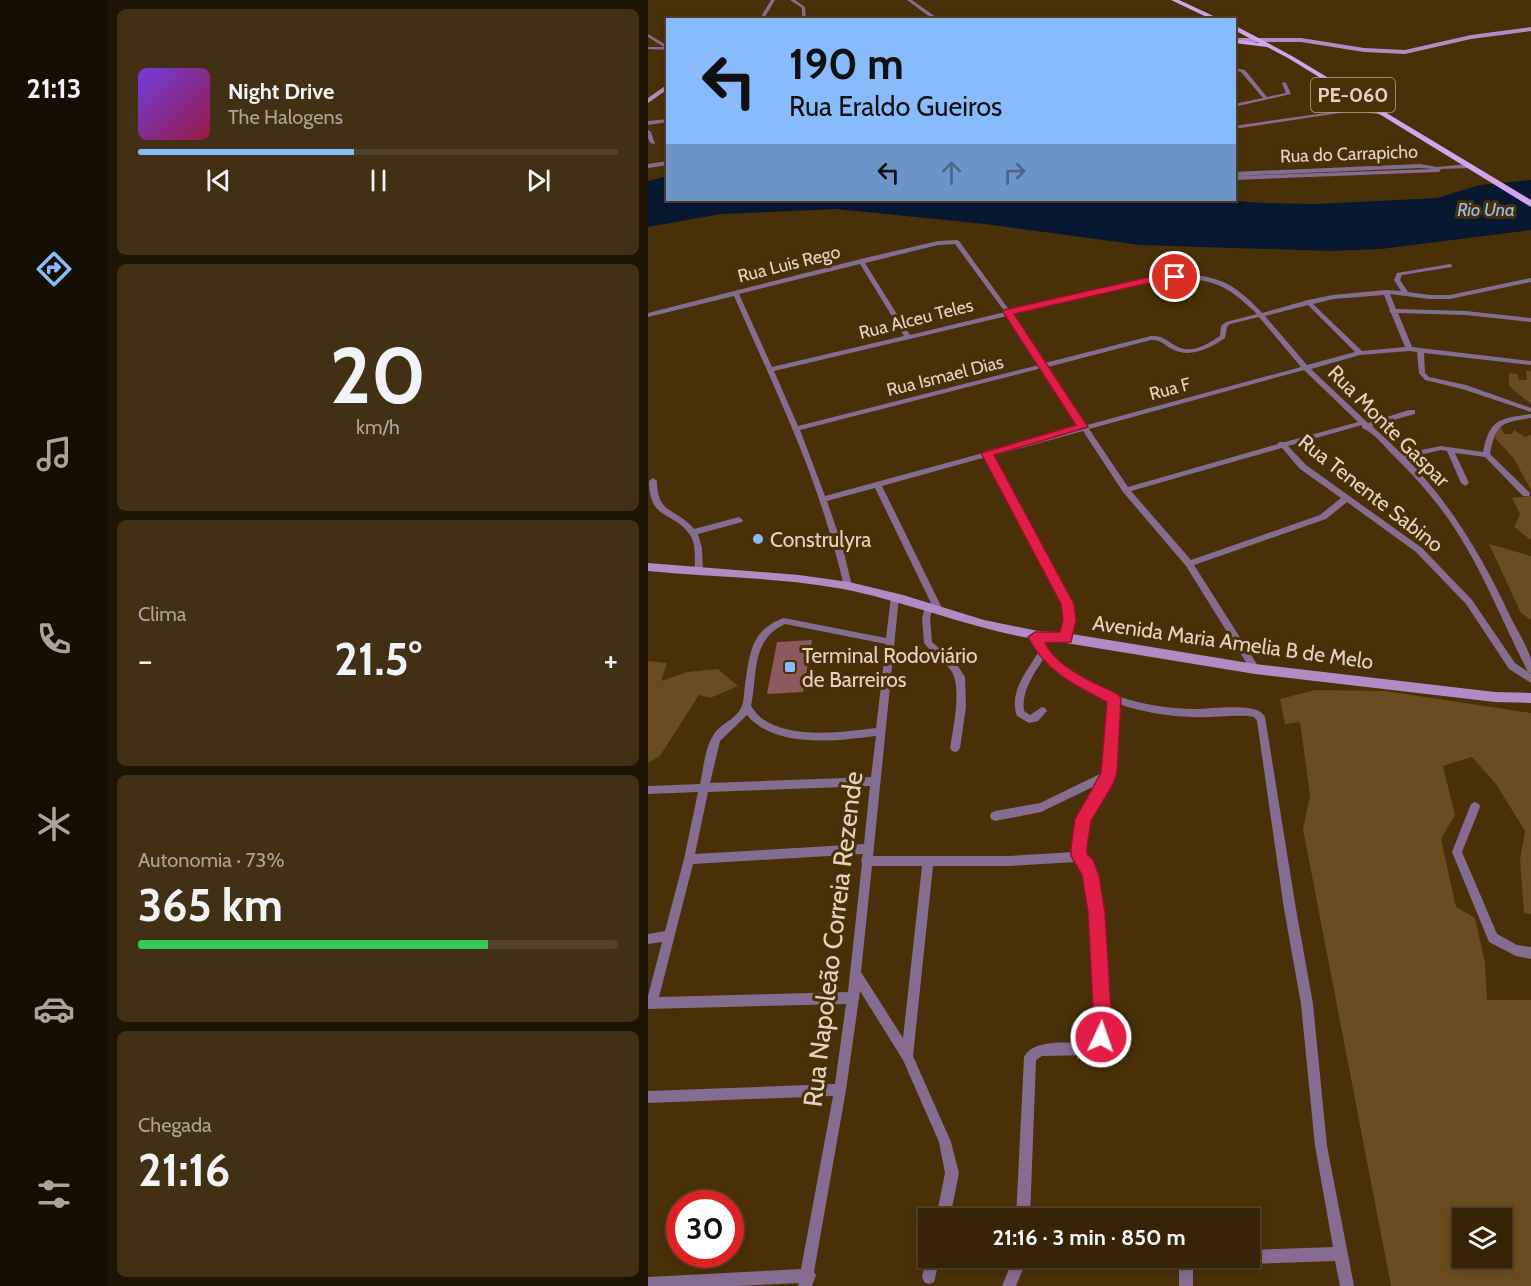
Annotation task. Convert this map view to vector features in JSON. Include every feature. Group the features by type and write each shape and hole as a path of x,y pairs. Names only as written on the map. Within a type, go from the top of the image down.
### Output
{"main road":[{"path":"1174,0 1214,18"},
{"name":"PE-060","path":"1236,28 1274,47 1531,204"},
{"path":"1236,38 1244,31"},
{"path":"1236,40 1274,47"}],"street":[{"path":"762,18 773,0"},
{"path":"792,0 804,8 804,18"},
{"path":"909,0 935,18"},
{"path":"1236,40 1301,40 1364,50 1405,52 1472,37 1531,29"},
{"path":"648,35 666,47"},
{"path":"648,48 666,48"},
{"path":"1236,69 1243,71 1265,98"},
{"path":"1236,105 1289,94 1284,83"},
{"path":"648,101 666,88"},
{"path":"1236,128 1353,110 1385,114"},
{"path":"648,123 666,120"},
{"path":"648,132 653,143"},
{"path":"648,166 666,163"},
{"name":"Rua do Carrapicho","path":"1236,176 1415,173 1437,171 1438,168 1469,166"},
{"name":"Rua Luis Rego","path":"648,315 861,261 952,241 960,244 1008,312"},
{"path":"861,261 908,337"},
{"path":"1405,293 1397,280 1399,274 1450,266"},
{"name":"Rua Alceu Teles","path":"769,370 1008,312 1149,280 1175,277"},
{"name":"Rua Monte Gaspar","path":"1175,277 1206,279 1222,283 1258,314 1306,368 1399,457 1442,503 1472,548 1531,669"},
{"path":"1258,314 1308,302 1386,292 1429,297 1472,294 1531,280"},
{"path":"1386,292 1409,349"},
{"path":"736,294 796,429 823,499 848,586"},
{"path":"1308,302 1360,353"},
{"path":"1392,311 1466,313 1531,320"},
{"path":"1008,312 1082,427 1126,490 1189,564 1255,669"},
{"name":"Rua Ismael Dias","path":"796,429 1155,337 1163,339 1179,351 1195,350 1223,337 1226,324 1258,314"},
{"name":"Rua F","path":"823,499 1360,353 1409,349 1531,363"},
{"path":"1420,351 1422,373 1427,379 1470,388 1531,410"},
{"name":"Rua Tenente Sabino","path":"1126,490 1282,444 1412,412"},
{"path":"1486,454 1487,435 1493,428 1512,419 1531,416"},
{"name":"Rua Tenente Sabino","path":"1282,444 1303,467 1408,541 1429,560 1468,602 1512,666 1531,679"},
{"path":"1399,457 1436,448 1486,454 1526,494"},
{"path":"1450,449 1465,483"},
{"path":"987,453 1065,595 1069,611 1066,638"},
{"path":"652,481 652,494 658,504 693,532 697,540 699,572"},
{"path":"877,484 933,607 926,618 928,643 953,666 961,684 955,747"},
{"path":"1189,564 1323,517 1346,499"},
{"path":"693,532 714,524 739,520"},
{"name":"Avenida Maria Amelia B de Melo","path":"648,567 848,586 933,607 1035,637 1066,638 1255,669 1495,698 1531,698"},
{"name":"Rua Napoleão Correia Rezende","path":"807,1281 840,1090 853,998 879,732 895,597"},
{"path":"853,998 650,1003 689,859 716,736 739,717 746,707 758,638 775,623 792,621 891,642"},
{"path":"1035,637 1043,652 1069,676 1114,699 1179,712 1248,712 1257,714 1262,720 1290,909 1307,1004 1321,1146 1347,1286"},
{"path":"1042,711 1035,718 1027,718 1020,713 1018,702 1025,683 1043,652"},
{"path":"1023,1208 1030,1057 1040,1050 1091,1050 1098,1044 1103,1027 1095,901 1087,865 1079,856 1083,819 1108,775 1114,699"},
{"path":"746,707 760,723 782,732 813,735 879,732"},
{"path":"995,816 1041,807 1108,775"},
{"path":"648,790 875,781"},
{"path":"1475,807 1457,852 1493,938 1516,950 1531,953"},
{"path":"689,859 867,855 928,860 1010,861 1079,856"},
{"path":"907,1056 928,860"},
{"path":"648,939 667,936"},
{"path":"856,974 907,1056 945,1142 952,1165 945,1208"},
{"path":"648,1097 840,1090"},
{"path":"1260,1257 1342,1254"},
{"path":"929,1277 931,1268"},
{"path":"1009,1286 1017,1268"},
{"path":"1186,1268 1186,1286"},
{"path":"648,1284 807,1281"}],"shaded area":[{"path":"1526,371 1531,371 1531,404 1509,386 1509,373 1517,374 1519,380 1527,380"},
{"path":"1500,426 1504,434 1512,434 1514,430 1525,437 1531,435 1531,490 1514,459 1496,439 1494,433"},
{"path":"1531,496 1531,540 1514,527 1520,514 1512,498"},
{"path":"1489,544 1531,556 1531,620 1521,613"},
{"path":"648,661 667,663 661,681 687,672 718,669 738,686 710,698 699,695 660,756 648,763"},
{"path":"1315,690 1385,691 1531,713 1531,914 1524,913 1520,860 1525,831 1496,784 1472,757 1443,766 1455,815 1441,839 1456,907 1475,918 1485,963 1487,1000 1531,1000 1531,1286 1391,1286 1303,829 1310,795 1300,722 1285,724 1280,699"}],"water":[{"name":"Rio Una","path":"666,176 666,201 1236,201 1317,204 1437,198 1480,185 1531,180 1531,230 1381,249 1332,251 1140,245 985,224 836,209 721,214 648,227 648,181"}],"building":[{"name":"Terminal Rodoviário de Barreiros","path":"812,640 803,692 767,694 777,642"}],"place":[{"name":"Construlyra","path":"758,539"},
{"name":"Terminal Rodoviário de Barreiros","path":"790,667"}],"route":[{"path":"1101,1037 1103,1027 1094,891 1087,865 1079,856 1079,847 1083,819 1106,782 1109,773 1114,699 1082,684 1052,663 1035,637 1066,638 1069,611 1065,595 987,453 1082,427 1008,312 1156,278 1175,277"}]}
